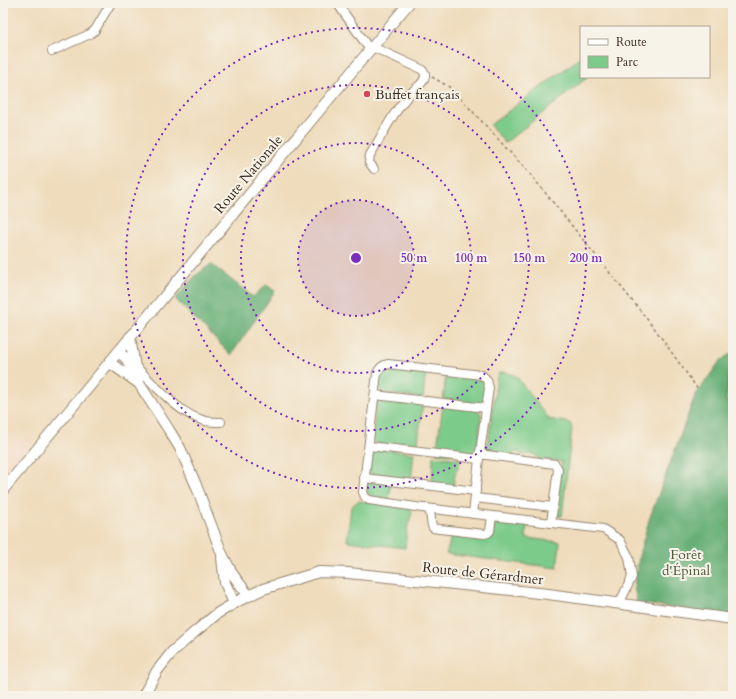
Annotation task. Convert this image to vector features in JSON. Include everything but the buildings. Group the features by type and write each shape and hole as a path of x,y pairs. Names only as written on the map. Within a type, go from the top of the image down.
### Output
{"main road":[{"name":"Route Nationale","path":"3,490 409,3"},
{"path":"130,337 140,385"},
{"path":"118,352 126,358 140,385 180,448 196,485 222,554 233,575 248,596"},
{"path":"109,363 140,385"},
{"path":"222,554 225,583 234,603"},
{"name":"Route de Gérardmer","path":"143,696 157,671 172,652 196,630 218,613 234,603 263,589 319,572 348,573 548,594 733,619"}],"street":[{"path":"52,51 90,34 95,30 111,3"},
{"path":"337,3 368,47 377,49 421,68 425,73 426,78 423,83 405,100 370,155 369,162 374,169"},
{"path":"473,514 489,384 485,377 388,364 379,368 377,373 364,478 363,492 365,497 369,500 425,508 473,514 603,529 620,540 629,557 632,577 619,604"},
{"path":"135,366 174,404 189,415 205,421 221,422"},
{"path":"375,395 486,408"},
{"path":"369,446 555,464 558,469 552,523"},
{"path":"364,478 553,507"},
{"path":"425,508 429,509 432,515 431,525 433,528 440,529 484,534 490,531 492,516"}],"path":[{"path":"425,73 451,88 531,174 655,329 697,388"}],"shaded area":[{"path":"30,436 32,439 3,477 3,448"}],"green space":[{"path":"580,58 580,78 587,78 505,143 490,125"},
{"path":"211,264 253,297 266,285 275,291 231,355 175,299 195,276"},
{"name":"Forêt d'Épinal","path":"733,352 733,374 729,375 725,401 733,405 733,616 637,603 634,586 640,552 649,520 695,396 720,361"},
{"path":"385,367 426,370 423,398 383,393 379,386 379,380 380,372"},
{"path":"503,372 516,376 549,419 570,423 572,428 562,516 555,516 562,462 538,459 535,454 522,455 517,452 513,455 491,453 486,448 497,377 499,373"},
{"path":"446,373 480,377 486,383 484,401 480,404 443,401"},
{"path":"733,374 733,405 725,401 729,375"},
{"path":"381,399 423,402 417,450 376,444 373,441 376,402"},
{"path":"443,405 478,410 481,414 478,452 475,455 436,453"},
{"path":"376,449 414,453 411,481 373,476 369,473 370,454"},
{"path":"433,456 460,459 458,469 456,470 453,487 432,484"},
{"path":"370,481 391,483 389,500 374,498 368,494 365,487"},
{"path":"358,501 409,507 412,512 407,530 405,548 347,541 351,507"},
{"path":"496,521 512,522 527,526 526,538 560,542 557,568 446,554 451,534 491,538 494,535 493,528"}],"place":[{"name":"Buffet français","path":"367,94"}]}
